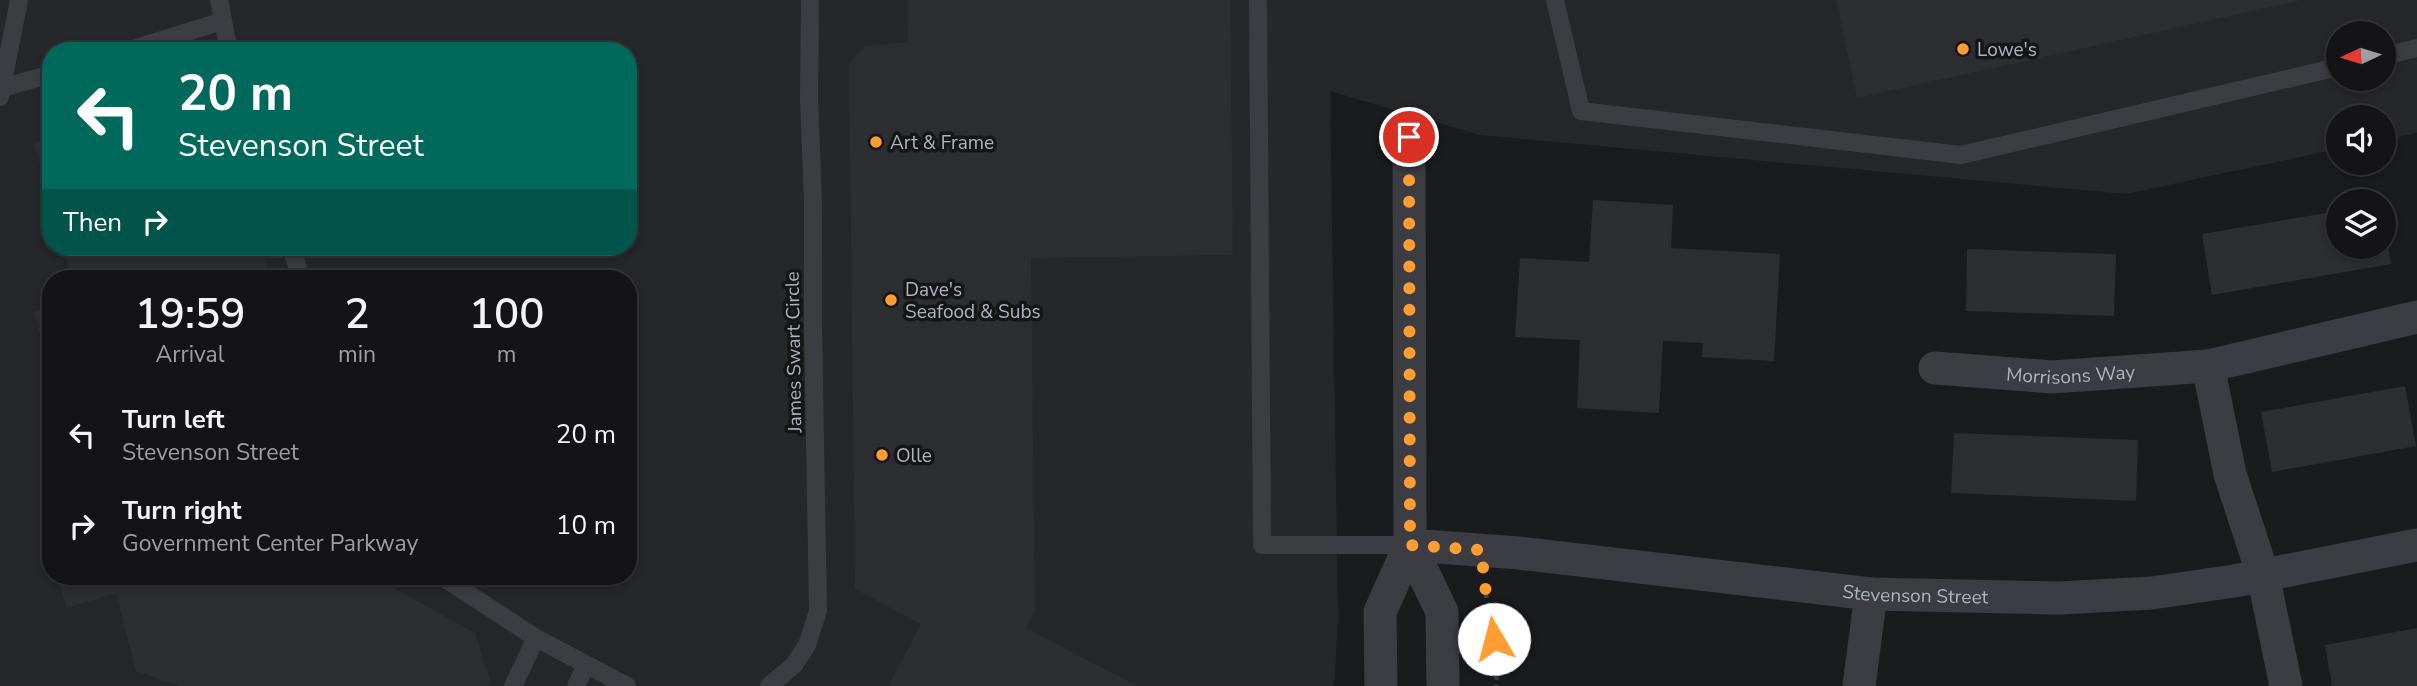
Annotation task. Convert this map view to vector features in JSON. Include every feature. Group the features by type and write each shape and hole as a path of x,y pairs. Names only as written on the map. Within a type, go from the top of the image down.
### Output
{"street":[{"path":"1381,686 1380,612 1410,545 1409,137"},
{"name":"Morrisons Way","path":"1935,368 2053,377 2208,366 2417,317"},
{"path":"2208,366 2230,474 2263,575 2286,686"},
{"path":"1410,545 1442,612 1443,686"},
{"name":"Stevenson Street","path":"1410,545 1481,550 1871,594 2059,598 2152,593 2417,545"},
{"path":"1859,686 1871,594"}],"lane":[{"path":"1,93 19,0"},
{"path":"219,0 227,42"},
{"name":"James Swart Circle","path":"769,686 794,666 807,645 818,611 813,202 809,99 810,0"},
{"path":"1258,0 1262,545 1410,545"},
{"path":"1555,0 1581,111 1961,155 2326,70"},
{"path":"155,42 223,21"},
{"path":"2396,53 2417,48"},
{"path":"1,93 42,77"},
{"path":"455,585 536,638 627,686"},
{"path":"513,686 536,638"},
{"path":"576,686 586,665"}],"path":[{"path":"1481,550 1487,602 1497,622 1494,639 1498,662 1496,686"}],"shaded area":[{"path":"0,0 2417,0 2417,133 2396,137 2396,105 2326,105 2326,152 2126,194 1480,135 1330,91 1338,620 1334,686 0,686"}],"building":[{"path":"907,0 1230,0 1233,255 1031,258 1035,611 1026,628 1137,686 888,686 921,624 855,589 849,63 865,46 908,42"},
{"name":"Lowe's","path":"1836,0 2298,0 2298,1 1857,98"},
{"path":"42,140 42,172 34,143"},
{"path":"1593,200 1673,205 1671,248 1780,254 1774,361 1702,357 1703,343 1663,341 1659,413 1577,408 1580,340 1515,337 1520,258 1589,262"},
{"path":"2326,213 2326,259 2390,259 2391,264 2212,295 2202,234"},
{"path":"1967,249 2116,254 2114,316 1966,311"},
{"path":"65,256 263,256 267,270 69,270"},
{"path":"42,310 42,340 34,312"},
{"path":"2405,386 2416,446 2272,472 2261,412"},
{"path":"1954,433 2138,440 2136,501 1951,493"},
{"path":"60,585 388,585 475,633 490,680 486,686 180,686 136,671 116,593 67,608"},
{"path":"2417,628 2417,686 2332,686 2325,645"}],"place":[{"name":"Lowe's","path":"1963,49"},
{"name":"Art & Frame","path":"876,142"},
{"name":"Dave's Seafood & Subs","path":"891,300"},
{"name":"Olle","path":"882,455"}],"route":[{"path":"1409,137 1410,545 1481,550 1487,602 1497,622 1494,639"}]}
